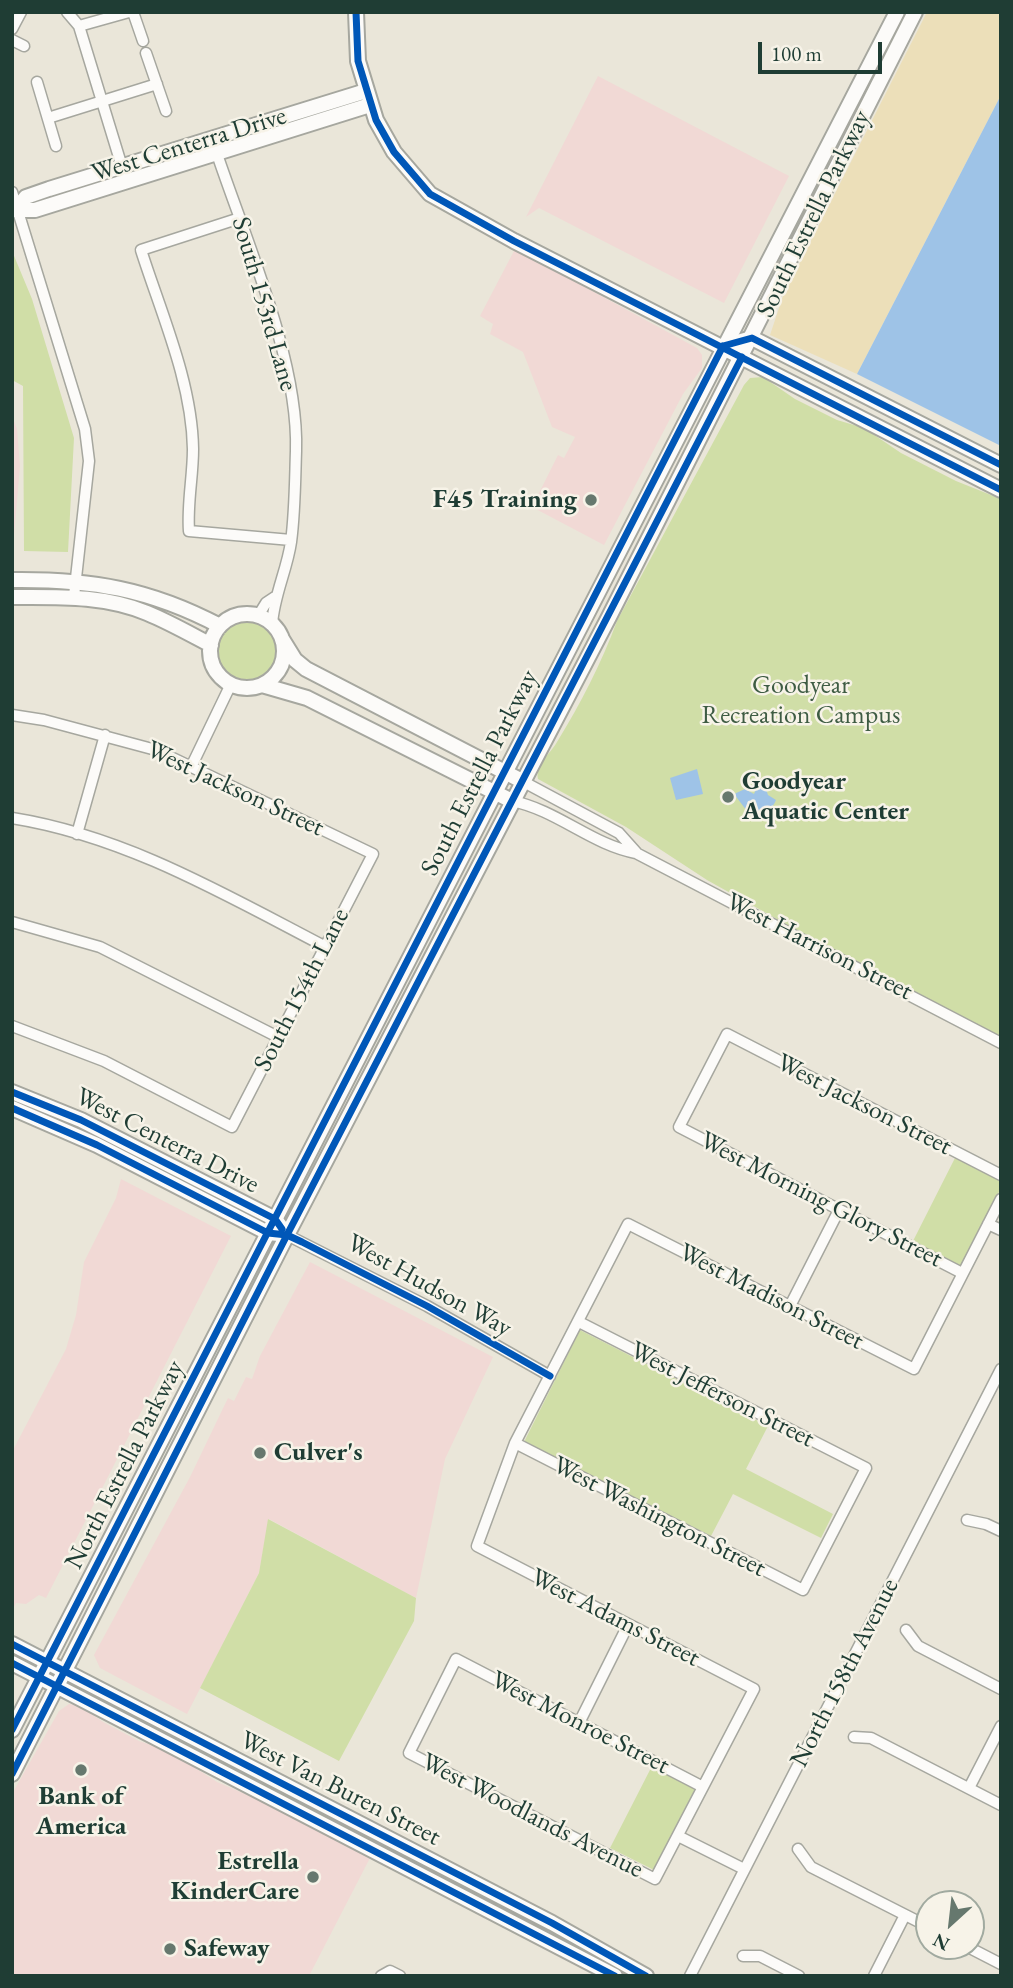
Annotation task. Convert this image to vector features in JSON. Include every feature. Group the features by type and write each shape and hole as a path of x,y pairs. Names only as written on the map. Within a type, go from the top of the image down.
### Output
{"main road":[{"path":"356,12 358,61 368,98 394,152 430,194 448,206 1001,490"},
{"name":"South Estrella Parkway","path":"275,1219 897,12"},
{"name":"South Estrella Parkway","path":"287,1235 609,617 915,12"},
{"name":"West Centerra Drive","path":"15,209 26,197 123,173 368,98"},
{"path":"787,269 787,253 803,215 800,201 816,188 848,146"},
{"path":"723,346 752,338 1001,465"},
{"path":"968,448 979,469 977,478"},
{"path":"609,617 608,600 621,574 616,554"},
{"path":"12,580 77,580 118,586 151,596 220,626"},
{"path":"12,597 74,596 103,600 146,613 211,645"},
{"path":"241,615 258,616 272,624 282,639 284,650 279,671 262,685 252,688 231,684 214,668 211,645 220,626 241,615"},
{"name":"West Harrison Street","path":"282,639 295,660 306,669 522,781"},
{"name":"West Harrison Street","path":"262,685 292,692 512,801"},
{"path":"372,730 383,708"},
{"name":"West Centerra Drive","path":"12,1092 81,1120 275,1219 287,1235"},
{"path":"18,1110 28,1097"},
{"name":"West Centerra Drive","path":"18,1110 97,1145 268,1233 287,1235"},
{"name":"North Estrella Parkway","path":"12,1730 275,1219"},
{"name":"North Estrella Parkway","path":"12,1774 287,1235"},
{"path":"156,1450 173,1459"},
{"name":"West Van Buren Street","path":"12,1644 552,1923 646,1976"},
{"name":"West Van Buren Street","path":"12,1663 615,1976"},
{"path":"269,1797 277,1780"}],"street":[{"path":"12,29 21,12"},
{"path":"67,12 79,26 123,173"},
{"path":"79,26 131,12 143,41"},
{"path":"12,40 24,46"},
{"path":"146,53 166,111"},
{"path":"37,82 56,146"},
{"path":"48,118 157,84"},
{"name":"South 153rd Lane","path":"214,144 240,218 290,386 296,447 291,540 285,572 275,597 272,624"},
{"path":"12,192 15,209 85,429 89,461 74,596"},
{"path":"240,218 141,250 178,369 190,419 193,450 189,531 291,540"},
{"name":"South 153rd Lane","path":"258,616 266,603 275,597"},
{"path":"192,765 231,684"},
{"name":"West Jackson Street","path":"12,715 105,735 192,765 373,854"},
{"path":"78,834 105,735"},
{"name":"West Harrison Street","path":"522,781 619,833 636,853"},
{"name":"West Harrison Street","path":"512,801 531,805 620,850 636,853 1001,1043"},
{"path":"12,818 78,834 153,859 324,946"},
{"name":"South 154th Lane","path":"12,1026 104,1061 232,1127 373,854"},
{"path":"12,922 100,947 278,1037"},
{"name":"West Jackson Street","path":"679,1127 727,1034 1001,1175"},
{"name":"West Morning Glory Street","path":"679,1127 962,1273"},
{"path":"962,1273 1001,1199"},
{"path":"790,1306 839,1210"},
{"name":"West Madison Street","path":"579,1322 628,1224 914,1369 962,1273"},
{"path":"988,1224 1001,1230"},
{"name":"West Hudson Way","path":"287,1235 428,1306 550,1376"},
{"path":"515,1443 579,1322"},
{"name":"West Jefferson Street","path":"579,1322 866,1468 803,1590"},
{"name":"North 158th Avenue","path":"690,1976 1001,1369"},
{"name":"West Adams Street","path":"515,1443 477,1546 754,1689 703,1787"},
{"name":"West Washington Street","path":"515,1443 803,1590"},
{"path":"967,1520 1001,1531"},
{"path":"579,1723 628,1625"},
{"path":"906,1630 918,1646 1001,1689"},
{"name":"West Monroe Street","path":"409,1753 456,1660 703,1787"},
{"path":"969,1788 1001,1726"},
{"path":"854,1737 871,1738 1001,1805"},
{"name":"West Woodlands Avenue","path":"409,1753 655,1879 678,1836 744,1870"},
{"path":"678,1836 703,1787"},
{"path":"798,1849 811,1867 915,1920"},
{"path":"874,1976 905,1915"},
{"path":"743,1956 760,1956 799,1976"},
{"path":"985,1956 1001,1964"},
{"path":"382,1974 390,1971 400,1976"}],"shaded area":[{"path":"598,76 789,176 724,303 539,208 526,217"},
{"path":"515,249 697,348 702,355 702,368 683,394 604,545 532,507 558,455 564,458 575,437 552,427 523,352 490,334 493,324 480,316"},
{"path":"12,416 17,429 20,466 12,559"},
{"path":"121,1179 231,1236 46,1598 39,1595 26,1604 16,1603 13,1609 12,1452 66,1349 76,1315 84,1262 116,1198"},
{"path":"310,1262 493,1357 445,1459 416,1598 269,1519 259,1573 187,1714 100,1668 94,1655 190,1477 228,1398 234,1401 246,1377 252,1379 260,1356"},
{"path":"69,1704 81,1706 103,1722 139,1741 169,1751 217,1782 278,1808 371,1856 309,1976 12,1976 12,1794 59,1711"}],"green space":[{"path":"12,251 32,299 74,438 68,552 24,551 23,386 12,380"},
{"name":"Goodyear Recreation Campus","path":"763,377 795,399 837,420 864,428 901,453 956,481 1001,499 1001,1044 707,880 626,827 538,779 541,764 582,698 617,621 744,385 750,378"},
{"path":"247,621 265,627 273,635 279,653 273,671 265,679 247,685 229,679 221,671 215,653 221,635 229,627"},
{"path":"956,1156 1001,1179 1001,1188 961,1266 913,1241"},
{"path":"580,1330 768,1426 746,1469 833,1514 821,1538 733,1494 711,1536 524,1442"},
{"path":"268,1519 416,1598 414,1621 339,1761 200,1688 259,1573"},
{"path":"652,1766 696,1787 654,1870 610,1848"}],"sand":[{"path":"927,12 1001,12 1001,95 857,374 770,335 783,296"}],"water":[{"path":"1001,95 1001,446 857,374"},
{"path":"697,769 703,794 676,800 670,778"},
{"path":"759,782 764,783 768,795 776,800 766,812 750,815 734,794 745,789 754,794"}],"cycle path":[{"path":"356,12 358,61 376,120 394,152 430,194 514,241 1001,490"},
{"path":"723,346 752,338 1001,465"},
{"path":"12,1730 723,346"},
{"path":"12,1774 287,1235 742,357"},
{"path":"12,1092 81,1120 275,1219 282,1229"},
{"path":"12,1108 97,1145 268,1233 287,1235 302,1242 427,1306 550,1376"},
{"path":"12,1644 552,1923 646,1976"},
{"path":"12,1663 615,1976"}],"place":[{"name":"F45 Training","path":"591,500"},
{"name":"Goodyear Aquatic Center","path":"728,797"},
{"name":"Culver's","path":"260,1453"},
{"name":"Bank of America","path":"81,1770"},
{"name":"Estrella KinderCare","path":"313,1877"},
{"name":"Safeway","path":"170,1949"}]}
